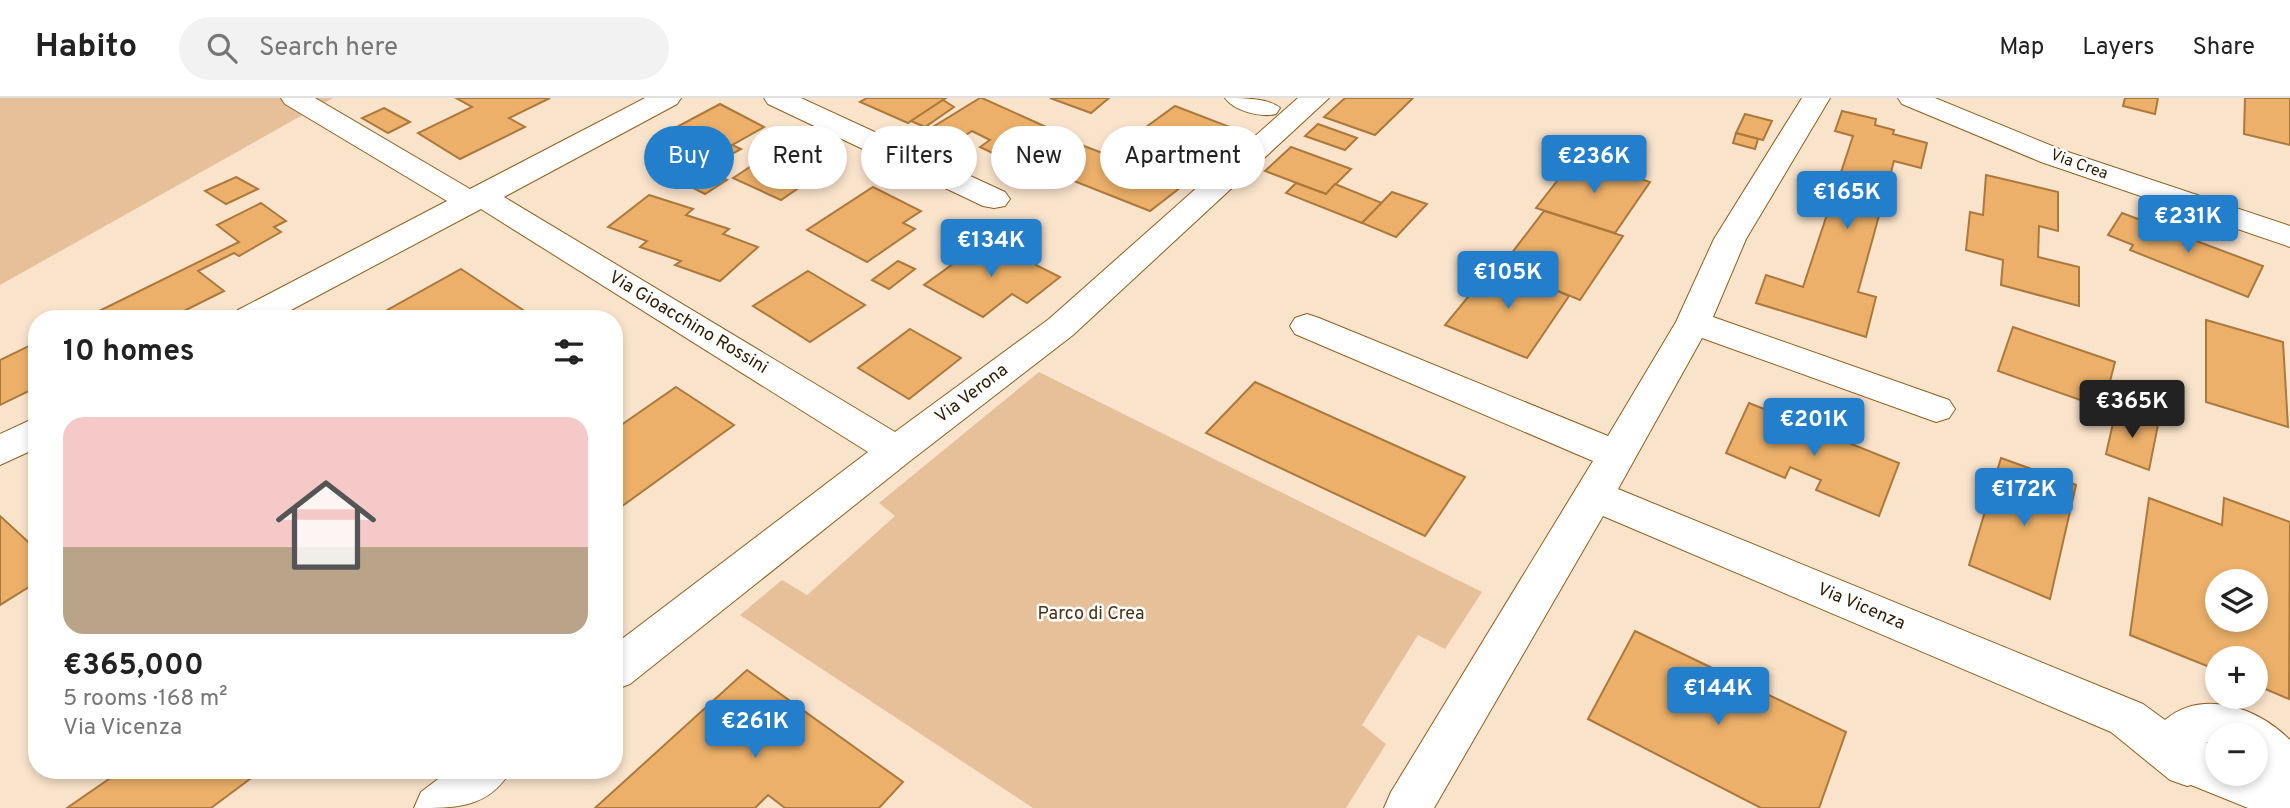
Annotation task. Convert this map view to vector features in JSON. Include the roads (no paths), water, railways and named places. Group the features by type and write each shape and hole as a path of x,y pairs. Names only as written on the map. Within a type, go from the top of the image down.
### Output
{"street":[{"name":"Via Gioacchino Rossini","path":"295,98 475,199 896,451"},
{"path":"265,310 667,98"},
{"path":"778,98 995,199"},
{"path":"1239,98 1266,108"},
{"name":"Via Verona","path":"623,664 896,451 1061,327 1315,98"},
{"path":"1408,808 1595,496 1693,322 1730,239 1816,98"},
{"name":"Via Crea","path":"1912,98 1965,122 2083,167 2290,237"},
{"path":"1693,322 1936,409"},
{"path":"1307,326 1616,455"},
{"path":"0,451 28,436"},
{"name":"Via Vicenza","path":"1595,496 2191,744 2200,780 2205,784"},
{"path":"2191,744 2205,729"},
{"name":"Via Vicenza","path":"2208,786 2235,801 2268,807 2279,802 2287,794 2289,783 2275,756 2268,750"},
{"path":"438,808 475,779"}],"park label":[{"name":"Parco di Crea","path":"1091,614"}]}
